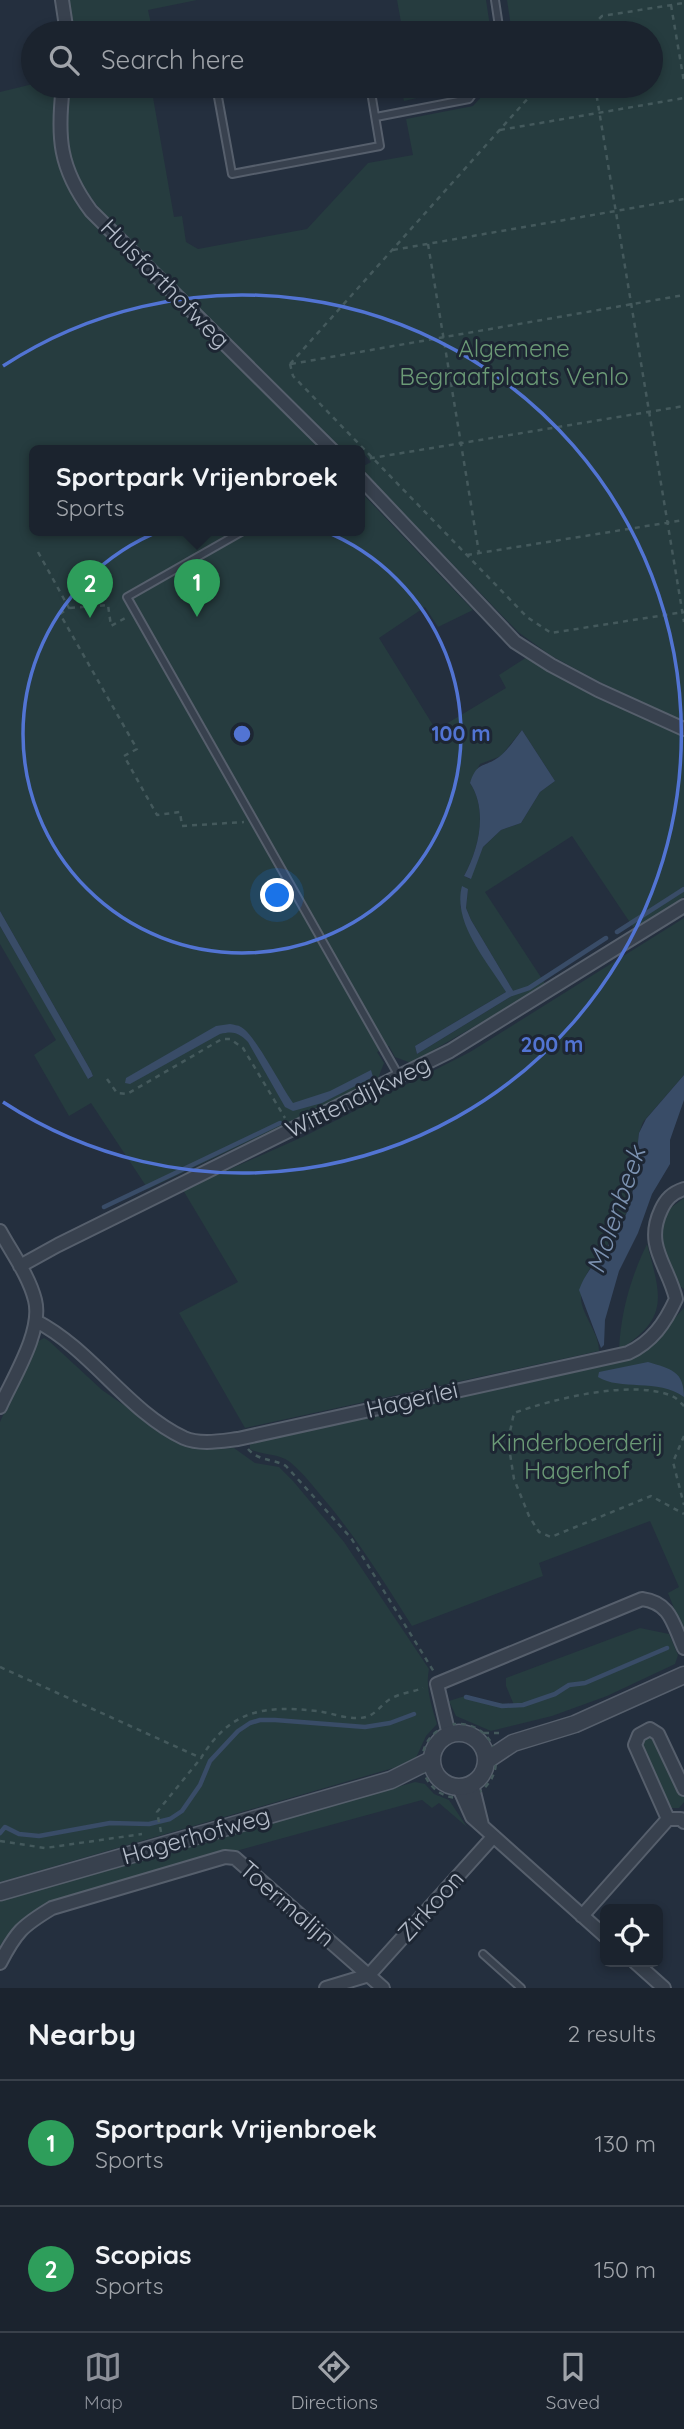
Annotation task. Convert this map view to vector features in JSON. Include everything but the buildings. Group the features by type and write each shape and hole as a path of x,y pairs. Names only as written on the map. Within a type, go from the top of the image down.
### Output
{"street":[{"path":"62,0 65,21"},
{"name":"Hulsforthofweg","path":"62,98 59,118 63,159 80,195 92,211 327,445"},
{"path":"365,483 516,642 551,666 684,729"},
{"name":"Wittendijkweg","path":"20,1266 450,1051 684,906"},
{"name":"Hagerlei","path":"36,1321 58,1332 148,1414 186,1439 210,1443 238,1440 628,1353 644,1345 680,1299 655,1249 653,1234 664,1203 674,1193 684,1189"},
{"path":"0,1231 34,1298 36,1321 0,1407"},
{"path":"449,1730 440,1702 438,1684 642,1599 656,1601 667,1610 684,1648"},
{"path":"467,1791 483,1773 489,1756 513,1743 575,1724 684,1675"},
{"path":"449,1730 472,1736 489,1756"},
{"path":"449,1730 436,1745 429,1769 444,1784 467,1791 482,1825 492,1837 600,1932"},
{"path":"582,1916 679,1818 635,1745 639,1735 649,1730 658,1734 684,1789"},
{"name":"Hagerhofweg","path":"0,1892 391,1780 409,1780 429,1769"},
{"name":"Zirkoon","path":"369,1975 492,1837"},
{"name":"Toermalijn","path":"0,1963 13,1937 52,1908 225,1857 235,1858 383,1988"},
{"path":"641,1967 664,1988"},
{"path":"326,1988 369,1975"}],"lane":[{"path":"495,0 499,21"},
{"path":"218,98 232,174 380,146 372,98"},
{"path":"376,117 470,98"},
{"path":"234,536 127,597 400,1077"},
{"path":"483,1954 521,1988"}],"path":[{"path":"597,21 602,16 684,3"},
{"path":"671,5 684,82"},
{"path":"290,364 528,98"},
{"path":"597,98 684,622"},
{"path":"500,130 684,98"},
{"path":"393,250 684,199"},
{"path":"428,244 479,553"},
{"path":"290,364 684,295"},
{"path":"290,364 293,376 360,445"},
{"path":"365,459 684,406"},
{"path":"365,450 527,617 551,633 683,612"},
{"path":"467,555 684,520"},
{"path":"38,552 69,608"},
{"path":"136,612 111,626 108,605 69,608 61,614 137,749 124,757 157,815 180,812 182,826 241,823 253,817"},
{"path":"107,1079 117,1093 127,1094 222,1039 230,1039 243,1048 293,1129"},
{"path":"684,1406 682,1400 674,1396 632,1388 547,1401 513,1413 508,1441 514,1479 529,1516 539,1532 551,1537 651,1496 684,1514"},
{"path":"684,1436 673,1462 684,1506"},
{"path":"161,1830 156,1815 214,1737 233,1721 250,1712 317,1711 366,1717 378,1711 391,1698 438,1684 432,1667 351,1538 286,1466 256,1458 238,1440"},
{"path":"0,1667 201,1758"},
{"path":"467,1791 441,1793 433,1787 426,1743 449,1730 475,1727 483,1733 489,1756"},
{"path":"0,1840 45,1847 148,1833"}],"green space":[{"path":"68,0 197,0 148,10 150,21 71,21"},
{"path":"397,0 486,0 489,21 401,21"},
{"name":"Algemene Begraafplaats Venlo","path":"507,0 684,0 684,723 550,655 518,632 365,473 365,465 371,462 365,455 365,445 338,445 104,214 80,180 67,151 64,128 67,98 153,98 174,217 182,216 186,242 198,249 307,229 368,163 413,155 406,119 473,106 480,98 663,98 663,21 510,21"},
{"path":"21,87 21,98 55,98 54,135 59,161 81,205 317,445 29,445 29,536 365,536 365,496 473,610 438,627 425,607 379,638 436,730 506,688 499,675 527,657 597,698 684,735 684,897 635,930 572,836 485,892 546,985 411,1063 395,1057 389,1046 377,1052 384,1063 377,1081 148,1189 91,1103 69,1116 34,1055 56,1040 0,944 0,926 89,1079 93,1076 0,911 0,92","holes":["522,730 555,781 540,792 521,823 501,830 483,847 470,879 464,876 474,854 479,830 479,805 470,783 480,764 501,756","468,889 466,908 515,994 417,1054 415,1046 506,992 460,906"]},
{"path":"684,918 684,1075 643,1122 639,1133 633,1187 624,1219 591,1266 582,1287 582,1305 599,1351 245,1428 179,1313 238,1282 183,1190 307,1135 470,1052"},
{"path":"684,1198 684,1289 678,1285 660,1252 661,1222 669,1209"},
{"path":"647,1244 658,1292 654,1316 647,1327 619,1350 627,1296"},
{"name":"Kinderboerderij Hagerhof","path":"684,1308 684,1633 668,1593 679,1587 650,1521 539,1563 543,1576 412,1626 359,1544 303,1475 285,1459 250,1449 250,1443 577,1367 655,1339"},
{"path":"44,1338 102,1390 144,1419 186,1443 213,1449 234,1448 255,1463 279,1467 293,1481 344,1542 429,1669 428,1690 437,1724 426,1736 414,1762 0,1882 0,1422 35,1343"},
{"path":"640,1628 669,1634 678,1655 675,1664 607,1696 552,1716 491,1731 456,1716 449,1701 468,1695 483,1701 514,1705 506,1686 506,1678"},
{"path":"650,1735 657,1739 684,1797 679,1808 671,1808 667,1804 641,1749 640,1741"},
{"path":"415,1782 425,1784 434,1794 449,1800 467,1827 439,1803 432,1808 422,1800 57,1900 24,1918 0,1946 0,1899"}],"water":[{"path":"522,730 555,781 540,792 521,823 501,830 483,847 471,879 464,876 474,854 480,817 476,794 470,783 475,771 502,754"},
{"path":"462,886 468,889 466,908 471,920 515,994 417,1054 415,1046 506,992 467,928 460,900"},
{"path":"0,911 91,1071 93,1076 88,1079 0,926"},
{"path":"230,1024 247,1031 293,1103 330,1091 371,1070 373,1077 322,1103 293,1111 285,1107 248,1042 238,1034 228,1033 220,1034 130,1084 125,1083 126,1078 216,1026"},
{"path":"684,1075 684,1100 670,1140 670,1164 652,1194 638,1233 619,1271 605,1320 604,1345 601,1348 579,1290 626,1214 635,1180 639,1133 646,1119"},
{"path":"648,1362 675,1372 682,1382 684,1397 663,1388 617,1383 598,1377 599,1372"}],"waterway":[{"path":"617,932 684,889"},
{"path":"511,994 529,988 606,938"},
{"path":"104,1207 280,1123"},
{"name":"Molenbeek","path":"466,1697 502,1706 523,1705 555,1694 569,1685 585,1683 667,1648"},
{"name":"Molenbeek","path":"0,1833 5,1827 19,1834 39,1836 110,1823 149,1824 170,1819 182,1811 200,1785 210,1761 238,1731 260,1720 365,1727 390,1723 414,1714"}],"place":[{"name":"Sportpark Vrijenbroek","path":"197,617"},
{"name":"Scopias","path":"90,618"}]}
